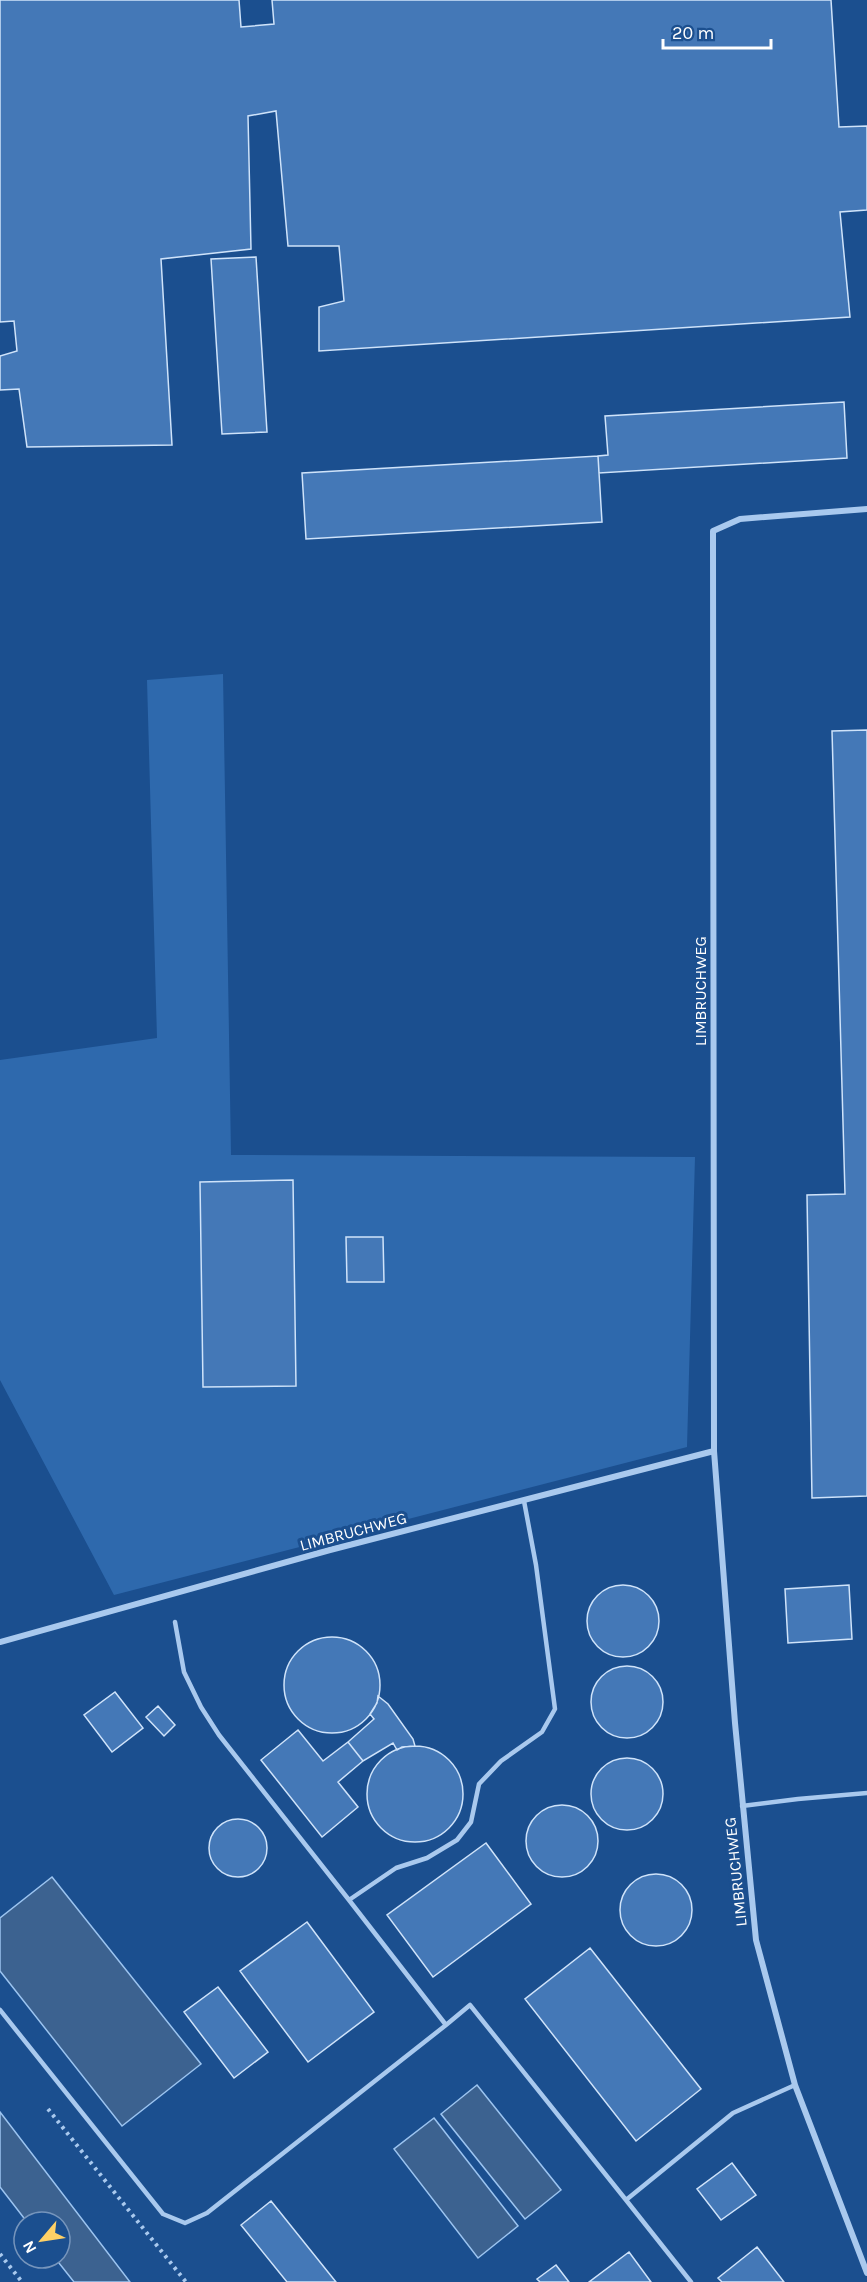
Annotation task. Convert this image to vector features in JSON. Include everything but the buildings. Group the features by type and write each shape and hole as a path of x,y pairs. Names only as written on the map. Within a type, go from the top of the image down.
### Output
{"street":[{"name":"LIMBRUCHWEG","path":"867,509 740,519 713,531 714,1451 742,1806 756,1940 795,2085 867,2273"},
{"name":"LIMBRUCHWEG","path":"0,1642 330,1550 714,1451"}],"lane":[{"path":"349,1900 396,1868 427,1858 457,1840 471,1822 479,1784 501,1761 542,1732 555,1709 536,1565 524,1501"},
{"path":"175,1622 184,1672 201,1707 219,1735 446,2025"},
{"path":"742,1806 867,1793"},
{"path":"0,2010 163,2214 185,2223 207,2213 470,2005 691,2282"},
{"path":"626,2200 733,2113 795,2085"}],"path":[{"path":"45,2104 186,2282"},
{"path":"0,2254 22,2282"}],"shaded area":[{"path":"223,674 231,1155 695,1157 687,1447 114,1595 0,1380 0,1060 157,1038 147,680"},
{"path":"52,1877 201,2064 122,2126 0,1971 0,1918"},
{"path":"477,2085 561,2190 525,2219 441,2114"},
{"path":"0,2112 130,2282 74,2282 64,2270 72,2270 72,2210 18,2210 0,2187"},
{"path":"434,2118 518,2226 478,2258 394,2149"}]}
